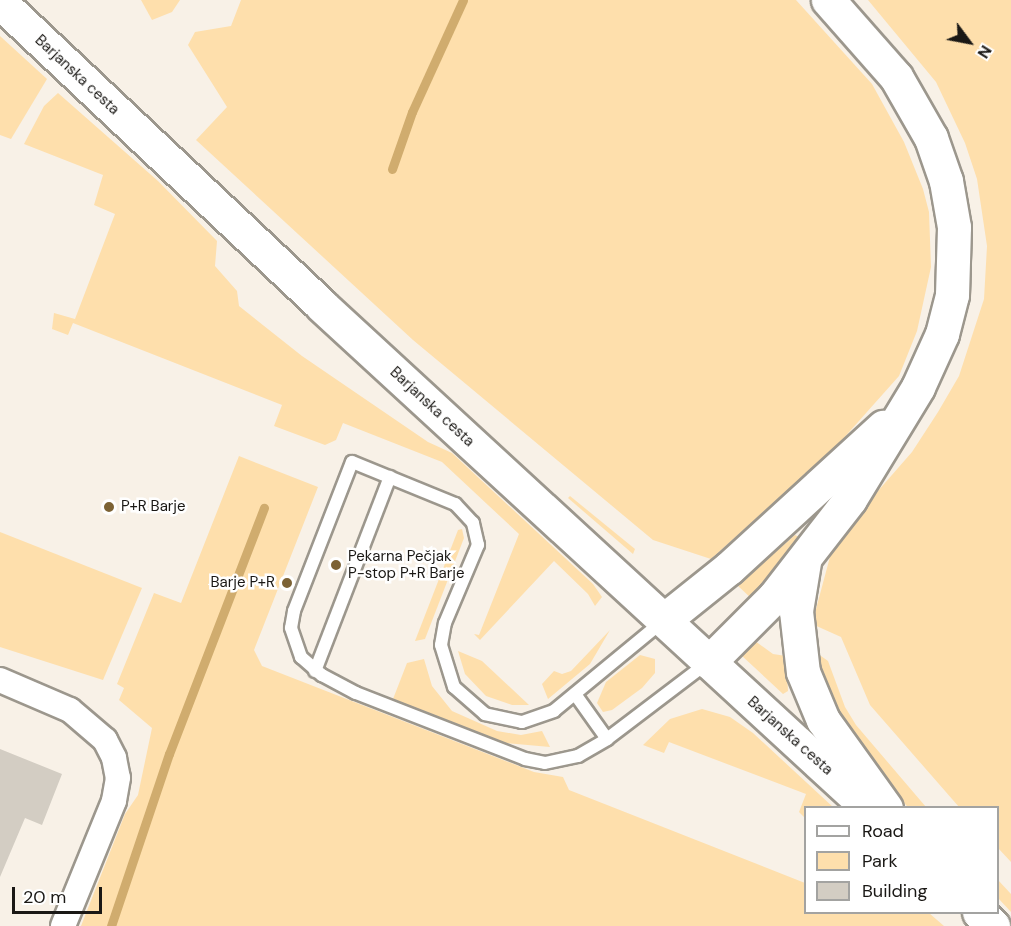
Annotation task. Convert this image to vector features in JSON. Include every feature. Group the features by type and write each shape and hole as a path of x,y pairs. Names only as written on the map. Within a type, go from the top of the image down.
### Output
{"main road":[{"path":"709,662 752,622 804,561 856,489 909,403 935,352 952,295 956,250 951,204 931,138 907,94 880,56 828,0"},
{"name":"Barjanska cesta","path":"0,2 173,165 867,806"},
{"path":"664,620 729,568 909,403"},
{"path":"804,561 796,611 803,672 823,720 885,806"},
{"path":"981,914 993,926"}],"street":[{"path":"0,680 70,710 105,740 114,758 118,778 114,801 63,926"}],"lane":[{"path":"664,620 545,715 509,721 474,707 454,687 443,662 442,635 478,534 467,514 433,494 352,462 294,611 291,628 296,648 315,671 356,693 525,759 557,762 578,756 607,739 709,662"},
{"path":"315,671 390,477"},
{"path":"574,694 607,739"}],"green space":[{"path":"141,0 180,0 172,12 152,20"},
{"path":"241,0 796,0 872,84 904,142 923,189 929,212 931,267 917,331 899,376 834,449 711,559 653,540 413,340 196,140 227,107 188,45 195,32 231,26"},
{"path":"868,0 1011,0 1011,862 999,849 999,806 958,806 870,705 841,637 812,624 831,553 850,523 912,452 938,412 959,376 984,299 987,246 977,179 965,143 936,82"},
{"path":"0,36 47,79 11,139 0,135"},
{"path":"58,93 158,181 217,241 215,266 237,291 239,306 302,356 428,442 452,453 593,584 602,597 595,606 588,594 554,561 480,640 474,634 479,635 519,534 442,462 343,423 336,440 325,445 274,426 282,405 73,323 68,335 52,329 54,313 75,319 115,214 94,205 103,175 24,144 44,106"},
{"path":"239,456 318,487 254,650 262,666 534,772 563,777 569,790 804,883 804,914 930,914 944,926 81,926 125,814 138,795 152,728 119,700 124,688 117,684 154,593 181,603"},
{"path":"570,496 635,549 633,554 568,498"},
{"path":"462,529 464,538 425,639 415,641 458,530"},
{"path":"0,532 142,588 103,680 0,647"},
{"path":"795,535 801,538 752,599 737,585"},
{"path":"610,630 590,664 548,699 542,684 554,671 562,674 571,671"},
{"path":"755,641 773,654 786,656 788,691 783,694 741,655"},
{"path":"458,651 482,661 529,705 512,705 486,696 465,674"},
{"path":"814,651 828,661 845,707 856,725 925,806 907,806 896,795 826,696"},
{"path":"640,655 655,659 655,673 642,688 612,710 603,712 597,703 606,682"},
{"path":"424,659 432,686 452,711 497,731 521,735 542,731 550,747 506,743 393,699 407,663"},
{"path":"702,709 730,717 753,733 832,806 804,806 804,817 799,812 806,794 669,742 664,753 643,745 670,719"},
{"path":"999,881 1011,894 1011,912 999,899"}],"building":[{"path":"0,749 62,774 42,825 25,818 0,877"}],"waterway":[{"path":"392,169 412,112 463,0"},
{"path":"111,926 169,754 264,508"}],"place":[{"name":"P+R Barje","path":"109,507"},
{"name":"Pekarna Pečjak P-stop P+R Barje","path":"336,565"},
{"name":"Barje P+R","path":"287,583"}]}
